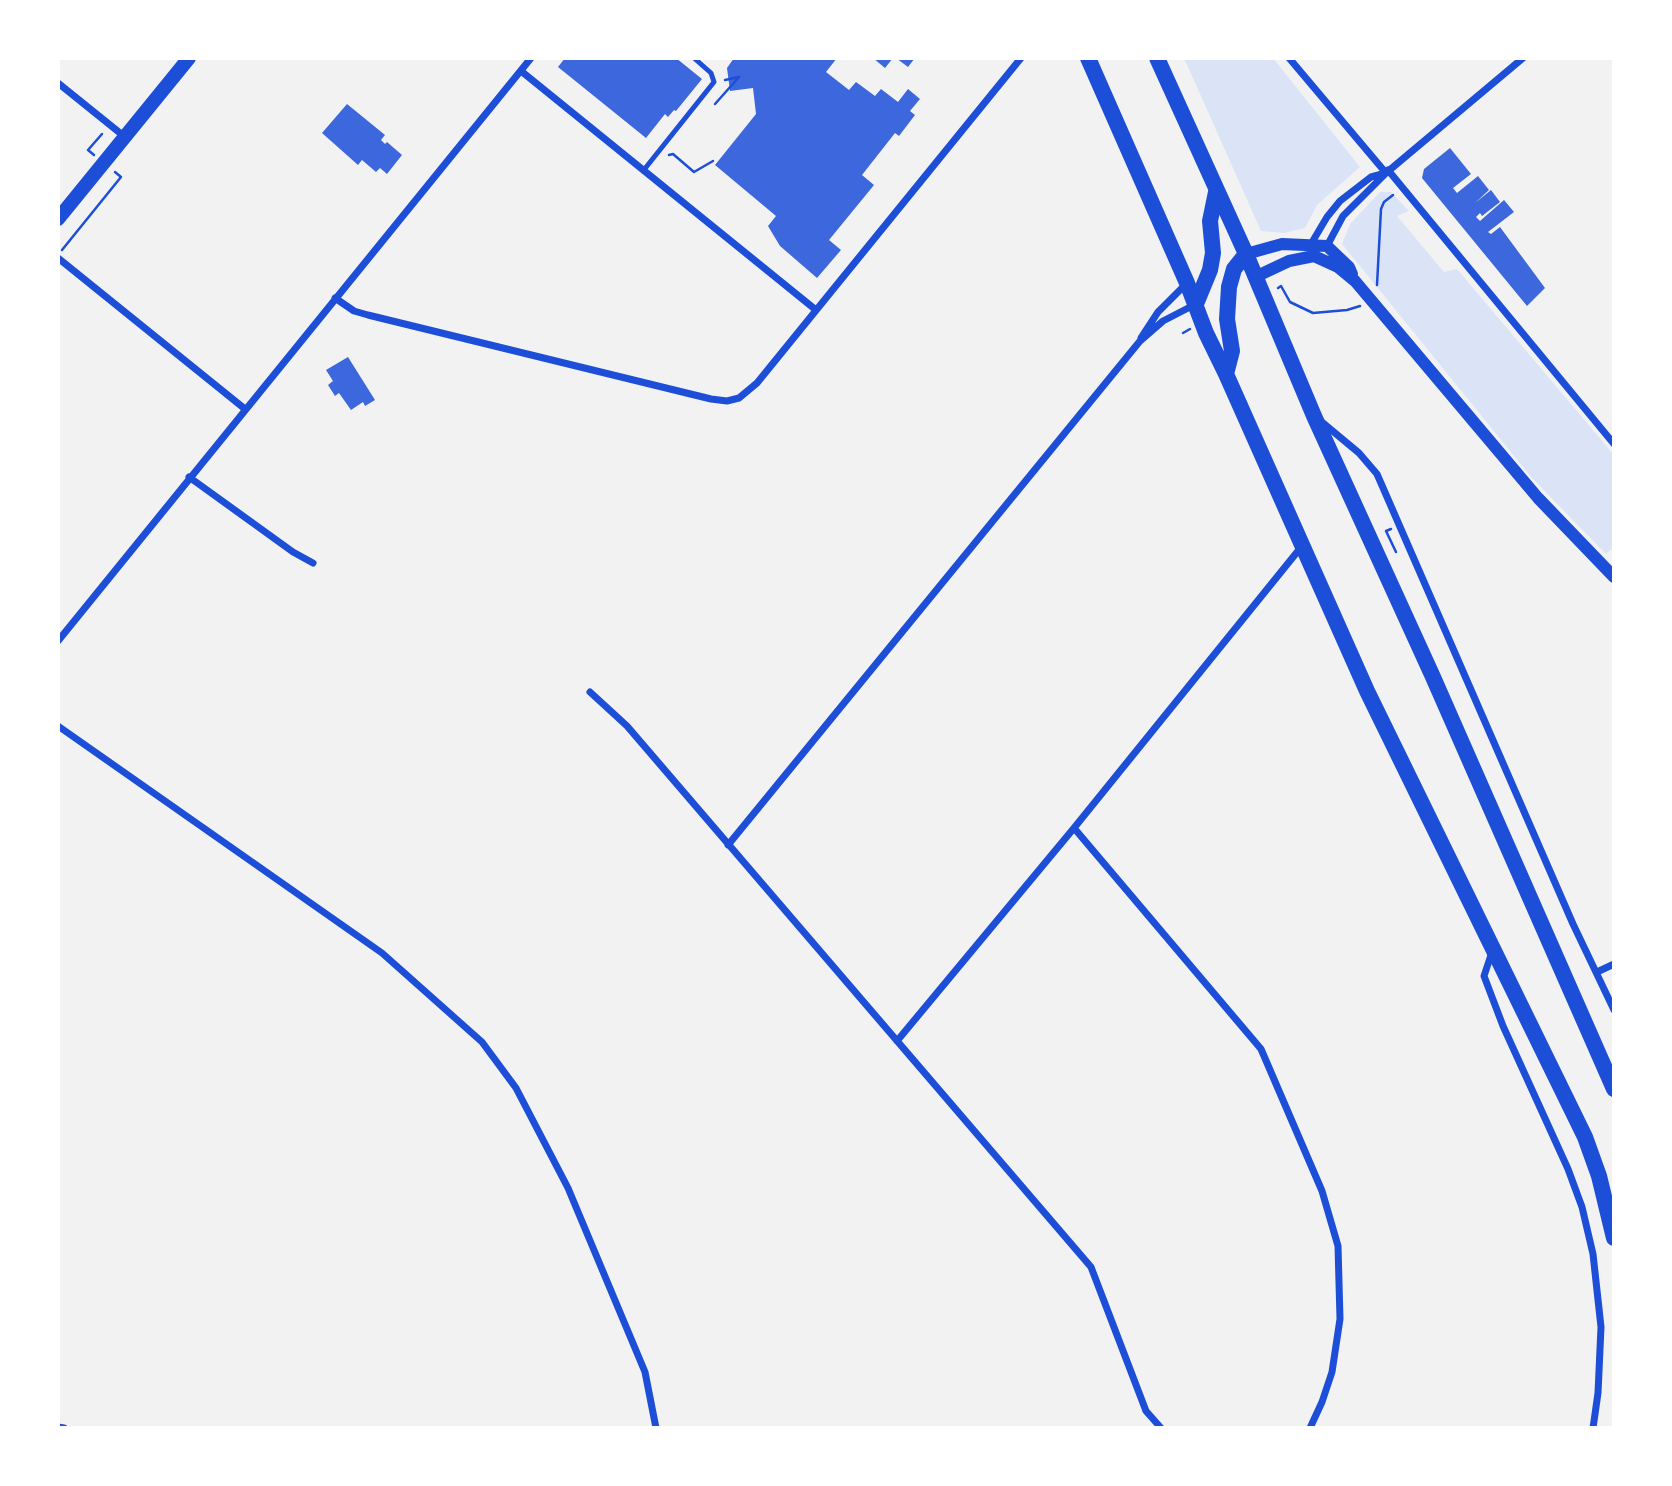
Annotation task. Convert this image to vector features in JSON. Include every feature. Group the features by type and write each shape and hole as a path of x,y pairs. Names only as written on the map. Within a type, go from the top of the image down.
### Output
{"main road":[{"path":"58,219 189,58"},
{"path":"1088,58 1203,323 1413,788 1585,1137 1599,1176 1614,1238"},
{"path":"1157,58 1614,1089"},
{"path":"1196,304 1210,270 1213,253 1210,221 1216,192"},
{"path":"1187,283 1246,254"},
{"path":"1226,374 1232,351 1227,319 1229,287 1234,269 1246,254"},
{"path":"1196,304 1255,277"}],"street":[{"path":"58,641 531,58"},
{"path":"335,298 354,311 368,315 711,399 727,401 739,398 757,383 1021,58"},
{"path":"1289,58 1402,187 1614,444"},
{"path":"1255,277 1312,250 1327,246 1343,216 1387,171 1523,58"},
{"path":"521,71 816,310"},
{"path":"58,83 125,137"},
{"path":"1312,250 1330,211 1371,177 1387,171"},
{"path":"1246,254 1272,245 1312,250 1355,281 1507,463 1610,569"},
{"path":"1327,246 1349,267 1355,281"},
{"path":"58,258 245,409"},
{"path":"728,845 1140,341 1158,312 1187,283"},
{"path":"1140,341 1163,321 1196,304"},
{"path":"1314,416 1359,453 1377,474 1573,924 1614,1010"},
{"path":"189,477 293,552 313,563"},
{"path":"897,1041 1303,546"},
{"path":"590,692 627,726 1091,1267 1146,1411 1161,1428"},
{"path":"58,726 382,953 482,1042 516,1088 568,1188 645,1371 656,1428"},
{"path":"1074,828 1261,1049 1322,1191 1338,1246 1340,1319 1332,1372 1310,1428"},
{"path":"1494,948 1484,976 1503,1026 1568,1169 1582,1207 1593,1254 1601,1327 1598,1393 1592,1428"},
{"path":"1597,972 1614,964"},
{"path":"58,1427 64,1428"}],"lane":[{"path":"643,172 714,82 711,73 694,58"}],"path":[{"path":"715,104 739,77"},
{"path":"88,150 110,124"},
{"path":"676,156 694,172 713,161"},
{"path":"66,244 121,177"},
{"path":"1262,295 1281,286 1290,302 1314,313 1362,306 1379,282 1381,209 1384,202 1402,187"},
{"path":"1182,332 1203,323"}],"shaded area":[{"path":"1184,58 1273,58 1360,167 1317,205 1305,228 1284,233 1261,231"},
{"path":"1380,192 1391,192 1409,211 1397,216 1444,272 1457,269 1614,455 1614,547 1606,554 1532,478 1342,244 1350,224"}],"building":[{"path":"565,58 676,58 702,79 676,111 668,117 665,114 646,138 558,67"},
{"path":"734,58 837,58 826,72 849,90 856,82 875,96 881,89 898,102 908,89 920,99 910,111 915,115 899,136 895,133 862,175 874,185 829,240 841,250 817,278 780,246 768,226 776,216 715,165 756,114 753,88 730,91 727,68"},
{"path":"873,58 893,58 885,68"},
{"path":"896,58 915,58 908,67"},
{"path":"347,104 385,135 381,140 385,144 387,142 402,155 387,174 380,168 376,172 362,160 358,165 322,133"},
{"path":"1450,148 1471,174 1453,188 1457,193 1478,176 1489,190 1475,203 1491,190 1500,202 1482,216 1480,213 1476,217 1480,221 1504,200 1514,212 1488,232 1491,234 1500,227 1545,288 1527,306 1422,178 1424,169"},
{"path":"348,357 375,400 365,406 363,402 351,410 339,393 335,396 328,385 333,381 326,370"}]}
